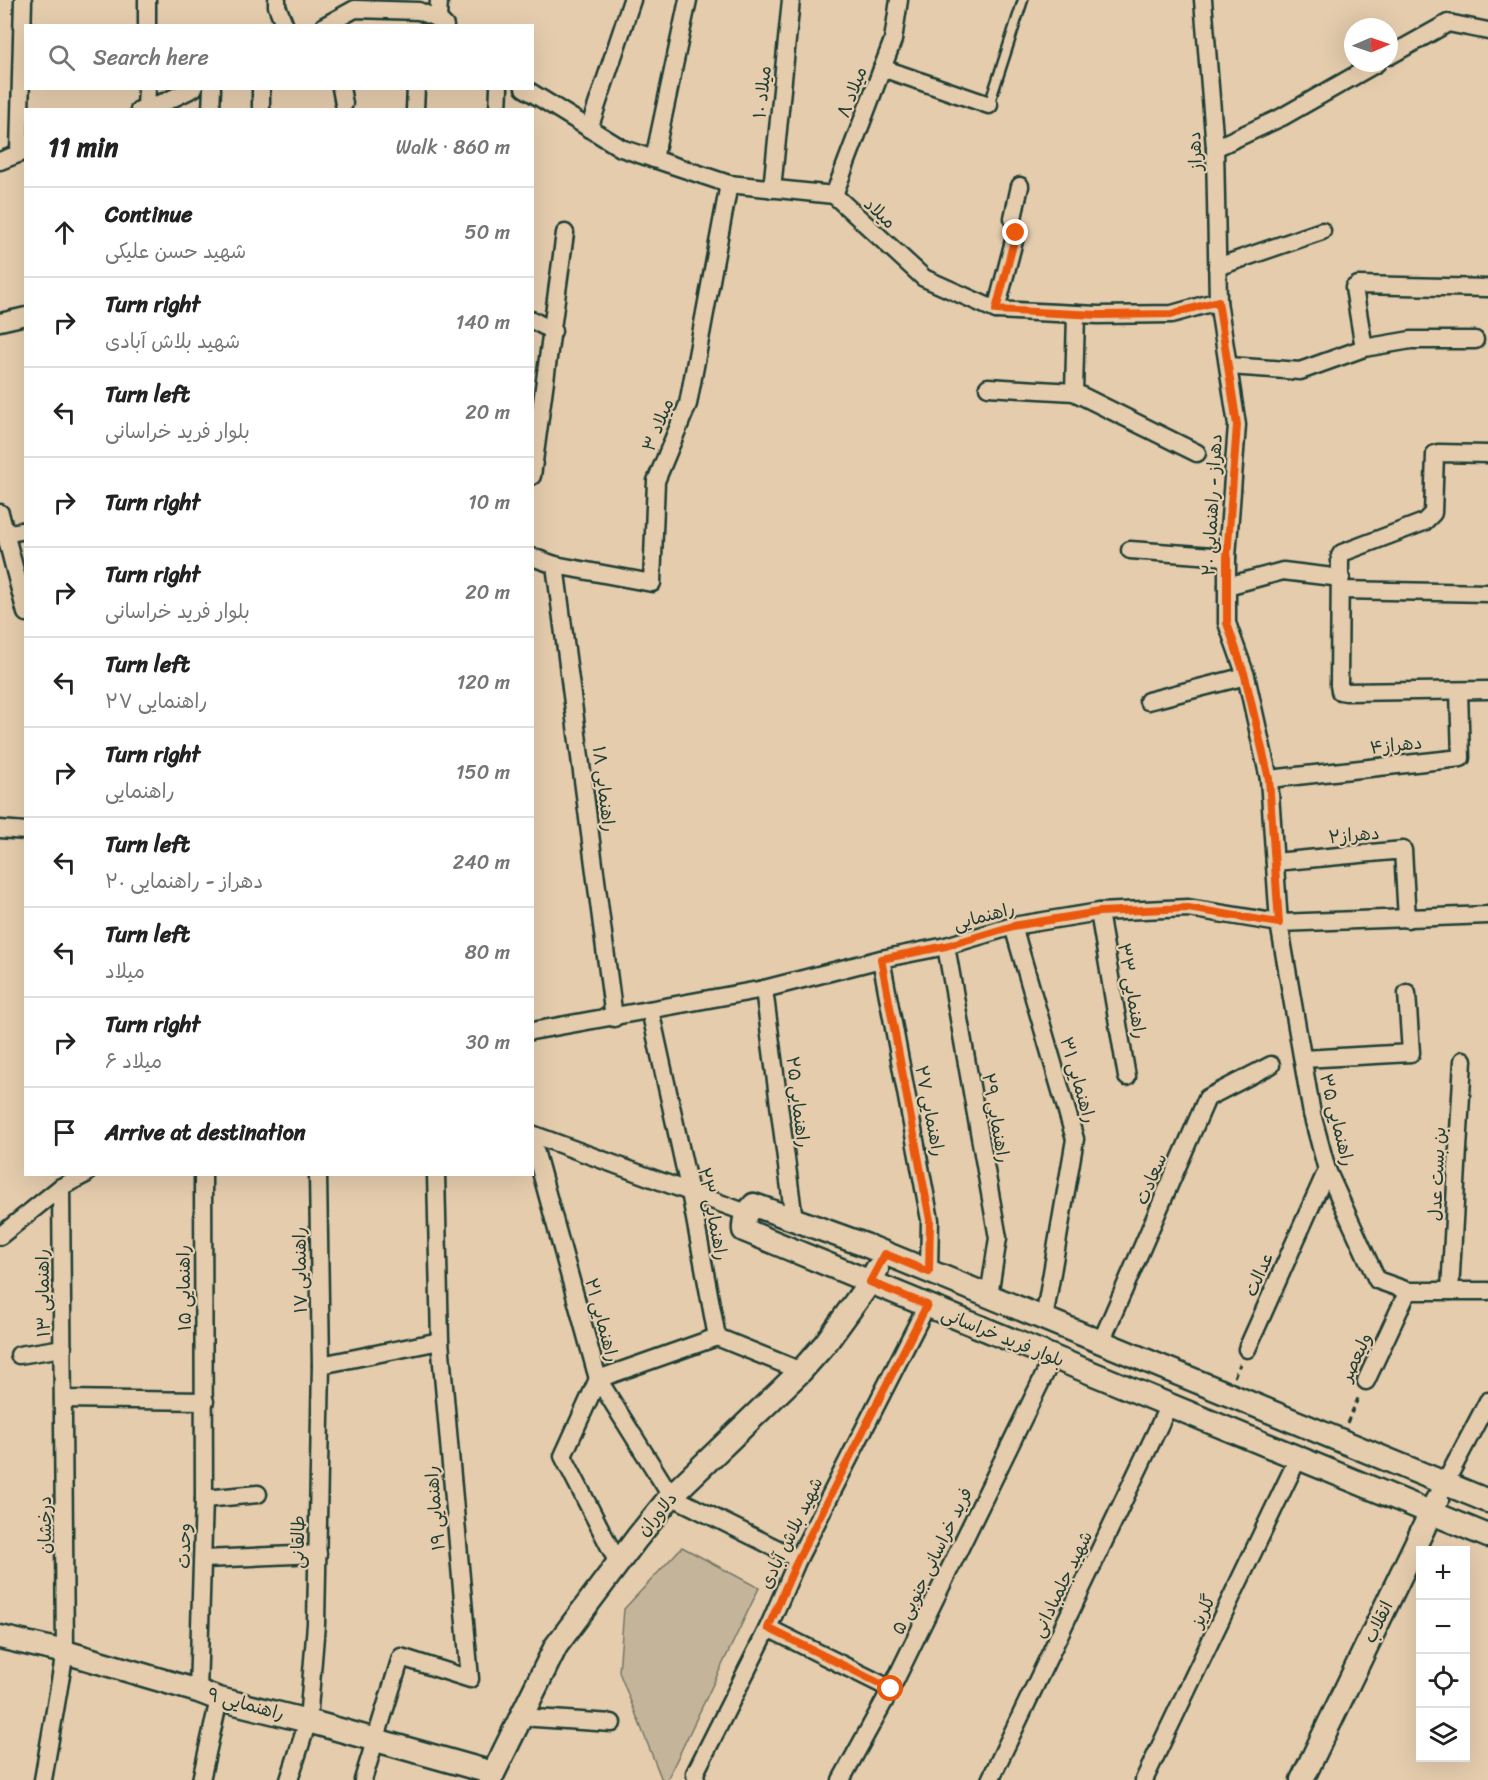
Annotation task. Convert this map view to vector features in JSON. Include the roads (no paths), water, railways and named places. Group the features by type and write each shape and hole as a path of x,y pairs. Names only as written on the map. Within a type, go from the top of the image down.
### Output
{"street":[{"path":"0,161 22,152 23,0"},
{"path":"147,0 147,24"},
{"path":"277,0 284,24"},
{"path":"328,24 355,9 442,22 439,0"},
{"path":"589,129 632,0"},
{"path":"654,159 688,0"},
{"name":"میلاد ۱۰","path":"772,189 791,0"},
{"name":"میلاد ۸","path":"834,195 893,40 899,0"},
{"name":"دهراز","path":"1203,0 1215,148 1218,301"},
{"path":"1398,52 1448,23 1488,32"},
{"path":"882,68 989,105"},
{"path":"1215,148 1282,117 1361,72"},
{"path":"143,108 147,90"},
{"path":"143,108 189,90"},
{"path":"211,108 212,90"},
{"path":"261,90 261,108"},
{"path":"416,90 416,108"},
{"path":"498,108 499,90"},
{"path":"527,90 621,148 729,184 834,195"},
{"name":"میلاد ۳","path":"555,565 652,583 656,481 688,404 729,184"},
{"path":"996,310 1016,233 1013,218 1020,186"},
{"name":"میلاد","path":"834,195 924,278 996,310 1076,314 1172,314 1218,301"},
{"path":"1217,267 1322,231"},
{"path":"534,462 565,233"},
{"path":"1364,348 1354,288 1358,285 1488,288"},
{"name":"دهراز - راهنمایی ۲۰","path":"1218,301 1237,425 1227,557 1227,623 1245,676 1269,779 1279,923"},
{"path":"1074,392 1076,314"},
{"path":"0,322 24,316"},
{"path":"534,321 553,331"},
{"path":"1229,366 1300,371 1364,348 1411,340 1475,340"},
{"path":"988,387 1074,392 1197,453"},
{"path":"1488,454 1435,454 1432,513 1429,518 1342,553 1340,556 1340,691 1488,690"},
{"path":"0,513 24,605"},
{"path":"5,534 24,530"},
{"path":"1130,550 1227,557"},
{"path":"534,558 555,565"},
{"name":"راهنمایی ۱۸","path":"555,565 614,1018"},
{"path":"1227,585 1283,571 1341,584 1488,593"},
{"path":"1148,701 1245,676"},
{"name":"دهراز۴","path":"1269,779 1461,758 1460,691"},
{"path":"0,829 24,831"},
{"name":"دهراز۲","path":"1275,862 1403,850 1407,919"},
{"name":"راهنمایی","path":"534,1031 764,989 881,959 946,946 1013,926 1099,912 1188,908 1279,923 1488,915"},
{"name":"راهنمایی ۳۳","path":"1099,912 1127,1077"},
{"name":"راهنمایی ۳۵","path":"1279,923 1312,1114 1327,1170 1377,1280 1408,1291 1488,1291"},
{"name":"راهنمایی ۳۱","path":"1013,926 1076,1139 1044,1319"},
{"name":"راهنمایی ۲۹","path":"946,946 998,1238 989,1296"},
{"name":"راهنمایی ۲۷","path":"881,959 930,1220 929,1272"},
{"name":"راهنمایی ۲۵","path":"764,989 794,1220"},
{"path":"1303,1059 1411,1053 1407,993"},
{"name":"راهنمایی ۲۳","path":"650,1010 690,1192 717,1337"},
{"name":"بن بست عدل","path":"1450,1291 1463,1060"},
{"name":"سعادت","path":"1101,1342 1207,1098 1271,1065"},
{"path":"534,1135 747,1213"},
{"name":"راهنمایی ۲۱","path":"534,1146 598,1379 671,1496"},
{"name":"عدالت","path":"1247,1349 1327,1170"},
{"path":"0,1236 61,1186 82,1176"},
{"name":"راهنمایی ۱۵","path":"203,1176 205,1401"},
{"name":"راهنمایی ۱۷","path":"318,1176 321,1365"},
{"name":"راهنمایی ۱۹","path":"375,1739 401,1657 470,1679 440,1341 436,1176"},
{"name":"راهنمایی ۱۳","path":"61,1186 63,1399"},
{"name":"بلوار فرید خراسانی","path":"1488,1501 885,1254 754,1205 747,1213 743,1223 744,1230 1488,1536"},
{"name":"دلاوران","path":"492,1777 556,1646 618,1563 671,1496 801,1371 825,1344 870,1282 885,1254"},
{"name":"ولیعصر","path":"1366,1381 1408,1291"},
{"name":"شهید بلاش آبادی","path":"696,1780 695,1773 768,1628 798,1559 927,1305"},
{"path":"618,1563 563,1456 598,1379 717,1337 801,1371"},
{"path":"321,1365 440,1341"},
{"path":"19,1356 63,1348"},
{"name":"فرید خراسانی جنوبی ۵","path":"841,1780 891,1689 1053,1357"},
{"name":"طالقانی","path":"289,1780 308,1721 316,1624 321,1365"},
{"path":"63,1399 205,1401"},
{"name":"درخشان","path":"43,1780 65,1652 63,1399"},
{"name":"وحدت","path":"201,1780 209,1695 204,1559 205,1401"},
{"name":"انقلاب","path":"1302,1780 1445,1483 1488,1401"},
{"name":"شهید جلمبادانی","path":"990,1780 1169,1405"},
{"name":"گلریز","path":"1144,1780 1298,1458"},
{"path":"204,1499 258,1494"},
{"path":"671,1496 798,1559"},
{"path":"204,1559 318,1554"},
{"path":"768,1628 891,1689"},
{"name":"راهنمایی ۹","path":"0,1637 65,1652 209,1695 375,1739 492,1777"},
{"path":"520,1717 612,1723"},
{"path":"363,1780 375,1739"}],"lane":[{"path":"989,105 1023,0"}]}
